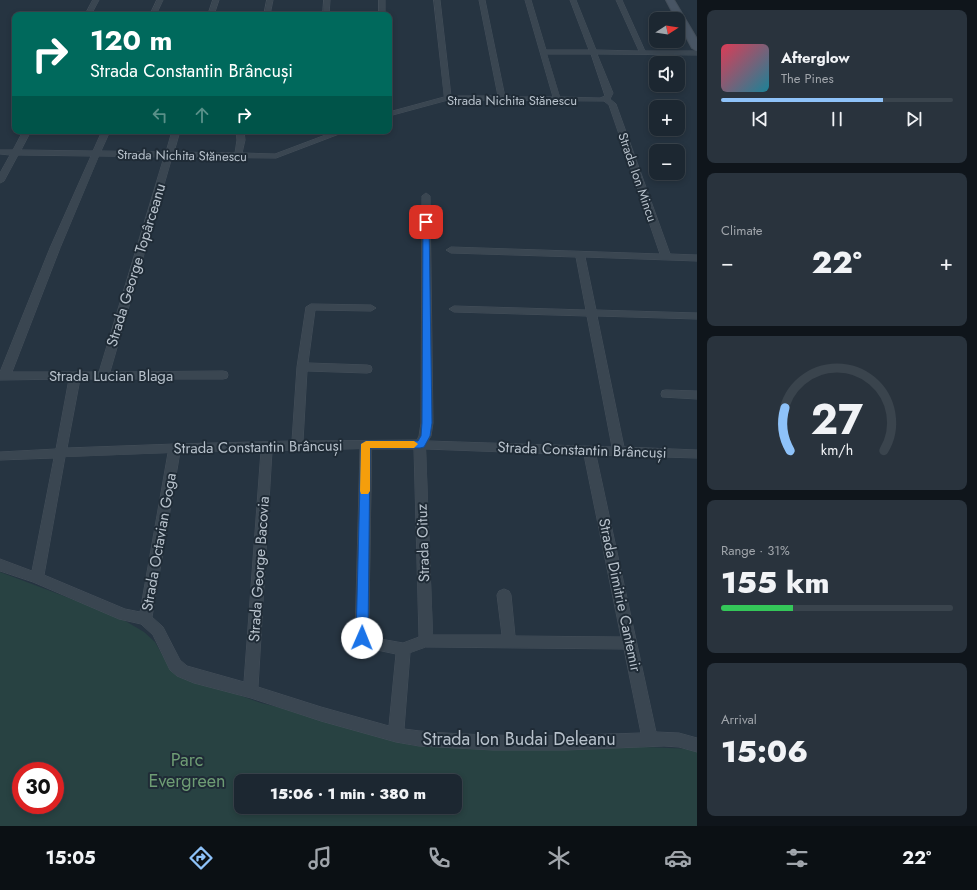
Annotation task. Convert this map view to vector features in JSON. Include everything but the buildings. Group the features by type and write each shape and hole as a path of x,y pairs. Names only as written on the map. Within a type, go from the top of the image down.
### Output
{"main road":[{"path":"670,0 697,48"}],"street":[{"path":"90,12 96,0"},
{"path":"154,12 160,0"},
{"path":"212,12 216,0"},
{"path":"268,12 270,0"},
{"path":"326,12 327,0"},
{"path":"382,0 382,12"},
{"path":"437,0 448,98"},
{"path":"482,0 502,99"},
{"path":"528,0 557,100"},
{"name":"Strada Ion Mincu","path":"573,0 607,96 612,104 666,257"},
{"path":"619,0 643,53"},
{"path":"543,52 697,53"},
{"name":"Strada Nichita Stănescu","path":"392,113 448,98 557,100 607,96"},
{"path":"0,181 25,134"},
{"path":"2,376 55,248 105,134"},
{"name":"Strada George Topârceanu","path":"103,376 175,134"},
{"path":"238,156 241,140 240,134"},
{"path":"318,134 318,140"},
{"name":"Strada Nichita Stănescu","path":"0,152 276,156 335,134"},
{"path":"420,445 425,436 427,423 426,196"},
{"path":"450,250 697,258"},
{"path":"580,255 619,451"},
{"path":"297,445 302,366 311,307 371,308"},
{"path":"454,309 697,316"},
{"path":"302,366 367,369"},
{"name":"Strada Lucian Blaga","path":"2,376 223,375"},
{"path":"37,578 59,453 75,376"},
{"path":"666,394 697,395"},
{"path":"366,444 362,638 364,642 403,649 426,641 630,643"},
{"name":"Strada Constantin Brâncuși","path":"0,456 175,448 366,444 697,454"},
{"name":"Strada Oituz","path":"420,445 426,641"},
{"name":"Strada George Bacovia","path":"251,691 267,446"},
{"name":"Strada Octavian Goga","path":"175,448 145,619 158,631 175,664 182,671 194,676 251,691"},
{"name":"Strada Dimitrie Cantemir","path":"589,451 650,740"},
{"path":"0,566 37,578 124,615 145,619"},
{"path":"504,595 509,641"},
{"path":"396,735 403,649"},
{"name":"Strada Ion Budai Deleanu","path":"251,691 321,714 396,735 419,739 566,743 679,740 697,745"}],"green space":[{"name":"Parc Evergreen","path":"0,572 117,616 144,632 155,642 167,663 220,688 261,703 320,717 415,746 645,747 694,749 697,751 697,826 0,826"}],"slow traffic":[{"path":"365,491 366,444 414,444"}],"route":[{"path":"362,638 366,444 420,445 425,436 427,423 426,222"}]}
